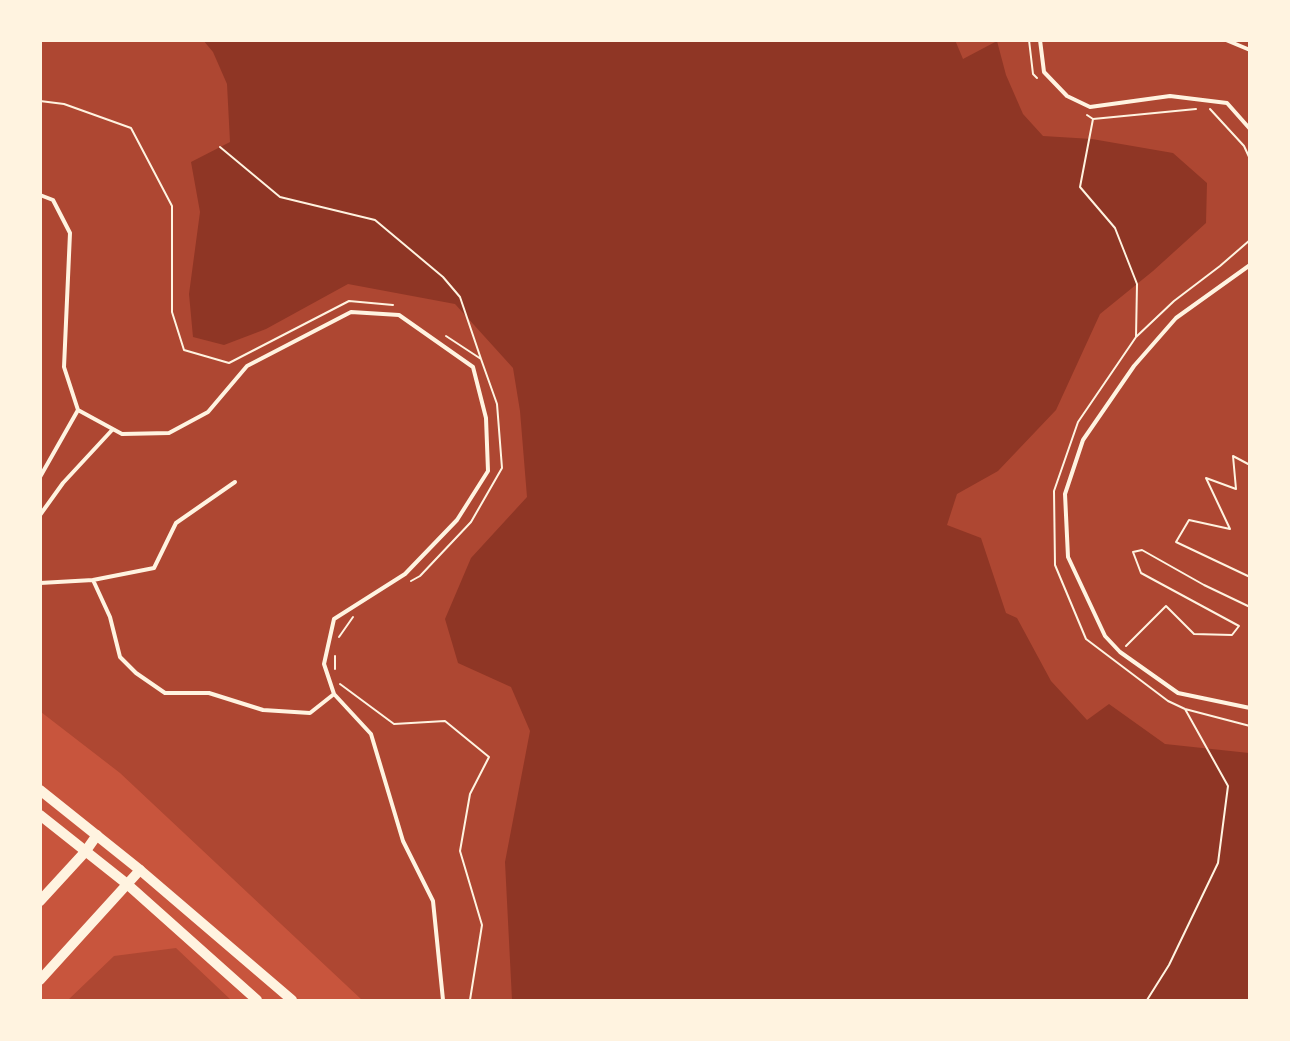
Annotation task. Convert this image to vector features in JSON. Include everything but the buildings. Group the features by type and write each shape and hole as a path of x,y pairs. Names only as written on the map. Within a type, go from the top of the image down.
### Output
{"main road":[{"path":"40,790 140,870 292,1000"},
{"path":"40,815 127,884 257,1000"},
{"path":"40,901 86,852 97,836"},
{"path":"40,980 140,870"}],"lane":[{"path":"1040,40 1044,72 1067,96 1090,107 1170,96 1227,103 1250,129"},
{"path":"1226,40 1250,50"},
{"path":"40,195 53,200 70,233 64,367 78,410 122,434 169,433 208,412 247,366 351,312 399,315 473,367 486,418 488,471 457,520 405,574 334,619 324,664 333,693 372,734 402,841 433,901 443,1000"},
{"path":"1250,265 1176,318 1134,366 1083,440 1065,494 1068,557 1105,636 1120,652 1178,693 1250,708"},
{"path":"40,477 78,410"},
{"path":"40,515 63,483 113,429"},
{"path":"40,583 93,580 154,568 176,523 236,482"},
{"path":"93,580 110,617 120,657 136,673 165,693 209,693 263,710 310,713 333,693"}],"path":[{"path":"40,101 64,104 130,128 172,206 172,312 184,350 229,363 349,301 399,305"},
{"path":"1093,119 1080,187 1115,228 1137,284 1136,337"},
{"path":"220,147 280,197 375,220 443,277 460,297 497,404 502,468 471,522 420,576 410,582"},
{"path":"1250,240 1174,301 1136,337 1078,422 1054,490 1055,565 1086,639 1168,701 1185,709 1250,726"},
{"path":"445,335 481,359"},
{"path":"1250,465 1233,456 1236,489 1206,478 1230,529 1189,520 1176,542 1250,578"},
{"path":"1120,652 1166,606 1194,634 1232,634 1239,626 1141,573 1133,552 1142,550 1204,585 1250,607"},
{"path":"335,643 359,609"},
{"path":"335,653 336,672"},
{"path":"336,681 394,724 445,721 489,757 470,794 460,851 482,926 470,1000"},
{"path":"1147,1000 1169,965 1218,863 1228,786 1185,709"}],"shaded area":[{"path":"203,40 955,40 963,59 997,41 1006,75 1023,114 1043,136 1092,139 1173,153 1207,183 1206,223 1153,271 1100,314 1056,410 998,471 957,494 947,525 981,538 1006,613 1017,618 1051,681 1087,720 1109,704 1165,744 1249,753 1249,1000 512,1000 505,862 530,731 511,687 458,663 445,619 471,558 527,497 520,411 513,368 455,304 348,284 266,329 224,345 193,337 189,294 200,212 191,162 230,142 227,84 213,52"},
{"path":"40,41 1249,41 1249,1000 362,1000 120,773 41,712"},
{"path":"176,948 231,1000 68,1000 114,956"}]}
